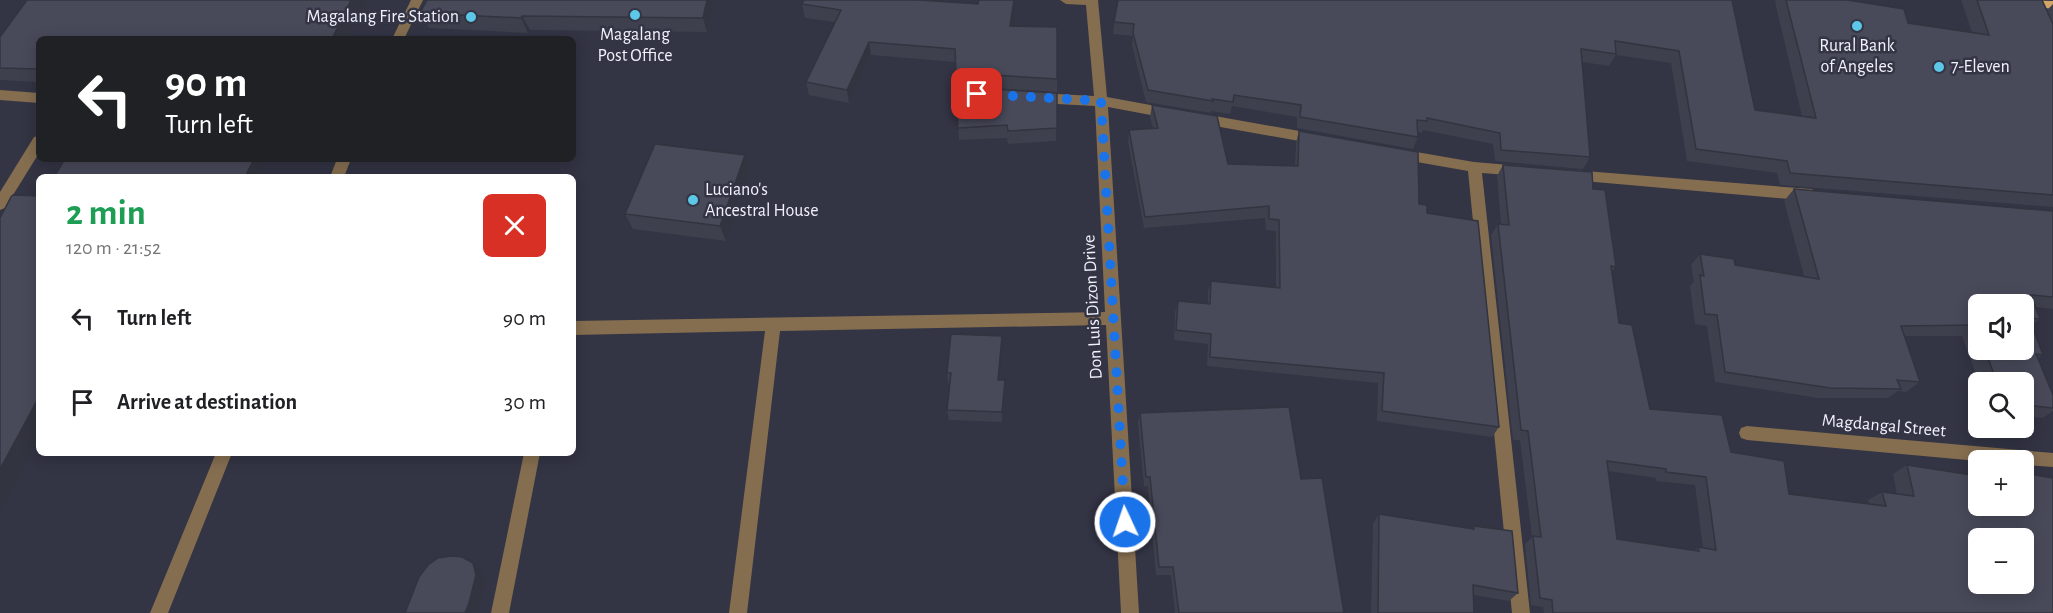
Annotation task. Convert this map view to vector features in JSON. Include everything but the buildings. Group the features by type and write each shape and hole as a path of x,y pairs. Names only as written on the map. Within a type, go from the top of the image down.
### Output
{"main road":[{"path":"2013,0 2036,8 2053,5"}],"street":[{"path":"399,36 417,0"},
{"path":"1066,0 1092,0"},
{"name":"Don Luis Dizon Drive","path":"1092,0 1101,101 1130,613"},
{"path":"0,95 36,98"},
{"path":"1022,97 1101,101 1334,142"},
{"path":"0,204 36,146"},
{"path":"1381,150 1474,167 1533,172"},
{"path":"1474,167 1521,613"},
{"path":"1557,174 1828,196"},
{"path":"576,328 1113,318"},
{"path":"738,613 773,325"},
{"name":"Magdangal Street","path":"1747,433 2053,460"},
{"path":"159,613 223,456"},
{"path":"500,613 531,456"}],"place":[{"name":"Magalang Post Office","path":"635,15"},
{"name":"Magalang Fire Station","path":"471,17"},
{"name":"Rural Bank of Angeles","path":"1857,26"},
{"name":"7-Eleven","path":"1939,67"},
{"name":"Luciano's Ancestral House","path":"693,200"}],"route":[{"path":"977,94 1101,101 1125,522"}]}
